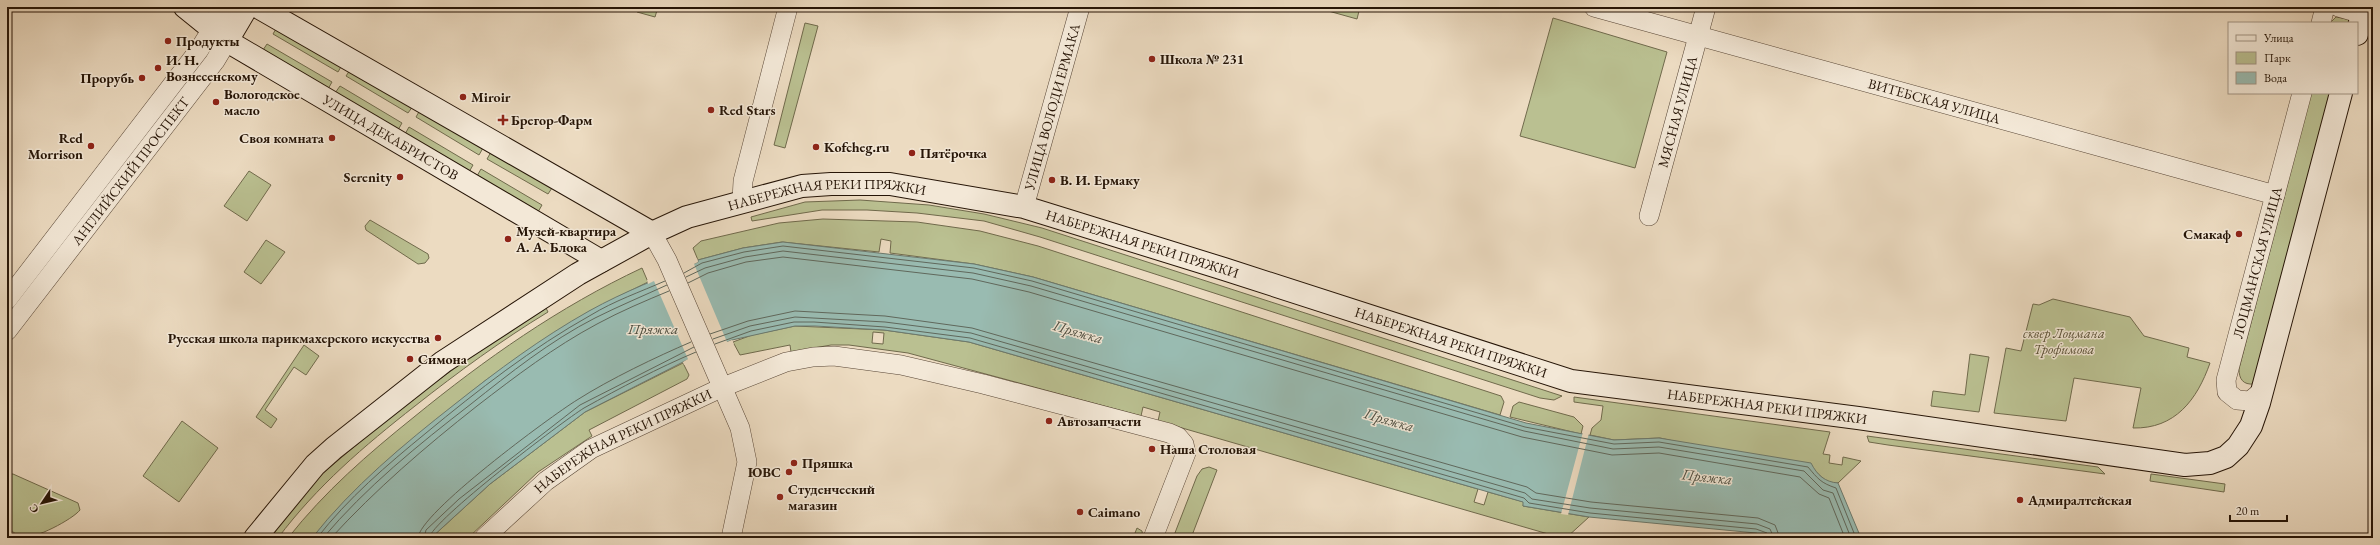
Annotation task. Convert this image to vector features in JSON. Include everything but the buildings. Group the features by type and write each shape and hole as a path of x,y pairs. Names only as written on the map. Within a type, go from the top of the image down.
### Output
{"main road":[{"name":"УЛИЦА ДЕКАБРИСТОВ","path":"184,7 219,35 601,261"},
{"name":"АНГЛИЙСКИЙ ПРОСПЕКТ","path":"219,35 224,7"},
{"name":"АНГЛИЙСКИЙ ПРОСПЕКТ","path":"219,35 247,7"},
{"path":"258,7 652,233"},
{"path":"2358,30 2363,10"},
{"path":"2262,391 2341,94"},
{"name":"НАБЕРЕЖНАЯ РЕКИ ПРЯЖКИ","path":"255,538 315,465 399,395 477,338 601,261 652,233 687,217 802,186 890,184 1024,207 1224,269 1571,381 1858,418 2185,465 2210,463 2226,457 2238,446 2251,426 2262,391"}],"street":[{"path":"742,201 743,181 788,7"},
{"name":"УЛИЦА ВОЛОДИ ЕРМАКА","path":"1024,207 1080,7"},
{"name":"ВИТЕБСКАЯ УЛИЦА","path":"1594,7 2275,195"},
{"name":"МЯСНАЯ УЛИЦА","path":"1649,216 1706,7"},
{"path":"2321,22 2325,7"},
{"path":"2338,7 2363,10"},
{"name":"АНГЛИЙСКИЙ ПРОСПЕКТ","path":"7,300 199,50 219,35"},
{"name":"АНГЛИЙСКИЙ ПРОСПЕКТ","path":"7,331 215,61 219,35"},
{"name":"ЛОЦМАНСКАЯ УЛИЦА","path":"2262,391 2250,401 2243,401 2231,396 2225,387 2302,94"},
{"path":"652,233 667,260 740,428 747,462 731,538"},
{"name":"НАБЕРЕЖНАЯ РЕКИ ПРЯЖКИ","path":"484,538 546,481 591,449 723,388 786,362 813,357 834,356 901,365 1169,433 1178,437 1184,444 1186,453 1153,538"}],"green space":[{"path":"638,7 658,7 655,17 637,12"},
{"path":"1314,7 1360,7 1357,19"},
{"path":"2336,17 2347,19 2350,22 2331,22"},
{"path":"1553,18 1667,52 1635,168 1520,136"},
{"path":"805,23 818,26 785,148 774,145"},
{"path":"277,27 342,65 338,72 273,34"},
{"path":"267,44 332,82 328,89 263,50"},
{"path":"350,70 413,106 408,113 346,76"},
{"path":"340,86 402,123 398,130 335,93"},
{"path":"2311,94 2335,94 2254,384 2242,381 2239,369"},
{"path":"420,110 483,148 479,155 416,117"},
{"path":"409,127 473,165 469,172 405,134"},
{"path":"491,152 552,188 548,194 487,159"},
{"path":"481,169 542,205 538,212 477,176"},
{"path":"249,171 271,185 247,221 224,206"},
{"path":"860,200 929,205 984,214 1042,228 1562,396 1554,400 1540,398 1040,237 984,221 917,213 867,210 822,210 752,221 751,217 805,202"},
{"path":"823,219 917,222 980,231 1038,246 1501,396 1504,402 1500,415 1033,277 974,264 890,253 891,241 881,239 879,252 782,242 743,248 698,260 693,248 701,241 779,223"},
{"path":"370,220 428,254 429,258 425,263 418,264 366,230 365,226"},
{"path":"266,240 285,252 261,284 244,272"},
{"path":"642,268 648,282 590,311 486,380 393,455 312,538 288,538 317,504 364,459 414,417 468,375 552,317 611,283"},
{"name":"сквер Лоцмана Трофимова","path":"2053,299 2130,317 2144,336 2189,348 2187,357 2210,363 2205,376 2191,400 2172,418 2148,427 2133,428 2141,388 2074,378 2066,421 1994,413 2006,348 2021,351 2033,304 2039,305"},
{"path":"546,308 548,312 497,345 431,393 378,436 325,484 278,538 268,538 323,473 405,404 483,348"},
{"path":"795,326 884,330 969,342 1478,489 1474,502 1484,505 1488,492 1524,502 1523,506 1589,517 1566,538 1562,538 1158,421 1160,412 1143,407 1141,416 908,353 849,345 831,345 791,352 790,345 740,355 733,342 752,335","holes":["873,332 884,333 883,344 872,343"]},
{"path":"304,345 319,356 306,375 294,367 265,410 277,419 271,428 256,417"},
{"path":"1970,354 1989,357 1979,412 1931,406 1933,391 1965,395"},
{"path":"683,363 689,375 687,379 589,430 592,436 538,472 468,538 431,538 490,484 585,412"},
{"path":"1574,397 1830,432 1823,454 1830,455 1829,463 1842,465 1843,457 1861,461 1838,483 1828,483 1816,472 1660,438 1614,440 1590,435 1592,428 1601,420 1603,406 1574,402"},
{"path":"1519,402 1574,417 1583,426 1581,434 1510,417 1513,406"},
{"path":"182,421 218,448 179,502 143,476"},
{"path":"1867,436 2098,467 2105,474 1869,442"},
{"path":"1209,467 1217,470 1191,538 1173,538 1197,476 1202,469"},
{"path":"9,474 13,474 78,503 80,510 70,518 44,532 28,537 18,535 7,527 7,476"},
{"path":"2151,474 2225,484 2224,492 2150,481"},
{"path":"1137,528 1142,531 1143,538 1133,538"}],"water":[{"name":"Пряжка","path":"783,242 974,264 1033,277 1526,423 1614,440 1659,438 1811,463 1822,477 1829,481 1838,483 1861,538 1771,538 1756,533 1589,517 1523,506 1523,502 969,342 884,330 795,326 732,340 683,362 585,412 490,484 431,538 312,538 361,484 436,419 520,355 571,321 616,297 698,262 698,260 743,248"}],"pier":[{"path":"697,258 698,262 694,264 727,342 732,340 734,344 684,365 683,362 688,359 654,281 648,284 647,280 693,262"},
{"path":"1583,432 1589,433 1568,515 1561,514"}],"place":[{"name":"Продукты","path":"168,41"},
{"name":"Школа № 231","path":"1152,59"},
{"name":"И. Н. Вознесенскому","path":"158,68"},
{"name":"Прорубь","path":"142,78"},
{"name":"Miroir","path":"463,97"},
{"name":"Вологодское масло","path":"216,102"},
{"name":"Red Stars","path":"711,110"},
{"name":"Брегор-Фарм","path":"503,120"},
{"name":"Своя комната","path":"332,138"},
{"name":"Red Morrison","path":"91,146"},
{"name":"Kofcheg.ru","path":"816,147"},
{"name":"Пятёрочка","path":"912,153"},
{"name":"Serenity","path":"400,177"},
{"name":"В. И. Ермаку","path":"1052,180"},
{"name":"Смакаф","path":"2239,234"},
{"name":"Музей-квартира А. А. Блока","path":"508,239"},
{"name":"Русская школа парикмахерского искусства","path":"438,338"},
{"name":"Симона","path":"410,359"},
{"name":"Автозапчасти","path":"1049,421"},
{"name":"Наша Столовая","path":"1152,449"},
{"name":"Пряшка","path":"794,463"},
{"name":"ЮВС","path":"789,472"},
{"name":"Студенческий магазин","path":"780,497"},
{"name":"Адмиралтейская","path":"2020,500"},
{"name":"Caimano","path":"1080,512"}]}
